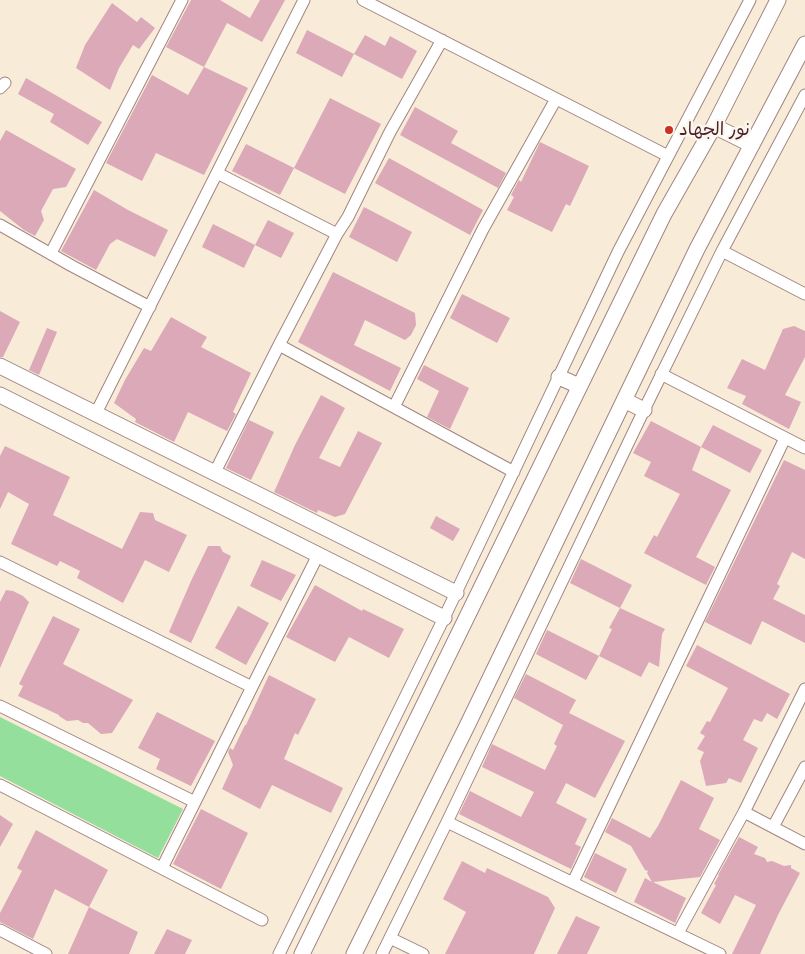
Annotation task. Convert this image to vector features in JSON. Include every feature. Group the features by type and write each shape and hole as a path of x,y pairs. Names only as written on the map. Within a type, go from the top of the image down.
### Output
{"main road":[{"path":"302,954 664,214 714,126 778,0"},
{"path":"354,954 697,249 805,44"},
{"path":"714,126 752,145"},
{"path":"0,366 456,593"},
{"path":"559,377 579,386"},
{"path":"0,395 444,618"},
{"path":"624,400 644,410"}],"street":[{"path":"51,253 182,0"},
{"path":"96,413 304,0"},
{"path":"363,0 668,156"},
{"path":"279,954 444,618 618,252 750,0"},
{"path":"215,472 279,345 337,234 348,217 390,132 442,40"},
{"path":"382,954 661,374 722,251 805,95"},
{"path":"394,407 483,229 556,99"},
{"path":"217,173 337,234"},
{"path":"0,225 150,307"},
{"path":"722,251 805,294"},
{"path":"279,345 514,472"},
{"path":"661,374 805,448"},
{"path":"572,882 786,438"},
{"path":"162,868 318,555"},
{"path":"0,562 252,687"},
{"path":"678,933 744,812 805,689"},
{"path":"0,706 196,802"},
{"path":"773,827 805,767"},
{"path":"0,785 262,920"},
{"path":"744,812 805,844"},
{"path":"447,822 720,954"},
{"path":"0,930 46,954"},
{"path":"390,938 423,954"}],"green space":[{"path":"0,717 183,809 158,858 0,776"}],"building":[{"path":"191,0 220,0 250,18 260,0 285,0 262,42 227,23 204,67 166,47"},
{"path":"112,3 137,22 141,17 155,28 139,49 133,45 119,68 110,90 76,68 85,45"},
{"path":"307,30 354,54 342,77 296,53"},
{"path":"365,35 385,46 390,36 417,51 402,79 354,54"},
{"path":"204,67 248,88 204,175 156,153 142,181 106,163 152,75 188,95"},
{"path":"26,78 102,122 88,145 50,122 54,114 18,94"},
{"path":"330,98 381,124 345,194 294,168"},
{"path":"415,107 458,131 451,143 506,173 498,188 400,135"},
{"path":"6,130 76,169 66,187 53,189 41,211 44,220 35,236 24,230 0,211 0,141"},
{"path":"540,142 589,166 570,206 566,204 552,232 507,210 514,197 511,195 519,180 521,182"},
{"path":"246,144 294,168 280,195 232,171"},
{"path":"389,158 483,210 470,235 375,183"},
{"path":"94,190 168,230 155,257 117,239 110,244 96,270 61,251"},
{"path":"364,207 412,232 397,262 349,237"},
{"path":"268,220 294,233 281,258 255,245"},
{"path":"213,224 255,245 244,268 202,247"},
{"path":"333,272 415,313 416,325 411,335 405,340 365,320 354,345 401,368 390,391 298,342"},
{"path":"462,294 510,318 497,343 450,318"},
{"path":"0,311 20,322 3,357 0,357"},
{"path":"171,317 207,337 201,347 251,373 233,412 236,414 227,431 188,412 174,442 135,422 136,419 114,403 144,348 151,351"},
{"path":"794,326 805,331 805,357 785,395 801,402 789,429 742,404 746,396 727,388 742,359 765,370 783,329"},
{"path":"47,328 57,332 39,375 29,370"},
{"path":"424,365 469,388 450,429 427,417 439,391 417,379"},
{"path":"321,395 345,408 319,458 340,467 358,431 382,443 345,514 335,517 318,510 317,513 274,492 295,445"},
{"path":"249,420 274,432 251,480 226,468"},
{"path":"651,421 701,447 692,470 731,490 696,557 715,567 706,585 644,553 654,535 657,537 680,494 644,476 651,462 633,453"},
{"path":"713,425 762,450 750,473 701,447"},
{"path":"5,446 70,477 53,515 122,549 140,512 153,513 155,520 187,535 169,572 145,560 123,603 77,578 80,571 60,561 57,566 11,544 29,504 8,492 0,509 0,456"},
{"path":"784,460 805,470 805,559 792,552 777,584 780,586 773,599 805,615 805,643 762,621 751,645 705,622"},
{"path":"436,516 460,529 453,541 430,528"},
{"path":"208,546 220,546 223,552 231,556 191,643 169,632"},
{"path":"581,559 632,585 620,608 570,583"},
{"path":"262,560 296,575 281,601 250,586"},
{"path":"315,585 362,611 363,609 404,629 389,658 349,637 335,662 286,637"},
{"path":"6,590 23,596 29,602 0,668 0,602"},
{"path":"238,606 269,623 246,665 215,648"},
{"path":"620,608 665,629 662,634 659,667 649,662 641,677 599,656 612,629 609,628"},
{"path":"53,616 80,629 63,664 133,700 112,733 101,734 88,723 78,720 67,721 59,715 18,696 23,686 19,684"},
{"path":"547,630 599,656 586,680 536,654"},
{"path":"697,645 790,694 777,719 767,713 762,722 754,719 743,740 758,748 741,783 729,778 726,783 706,786 700,761 704,752 697,749 705,736 700,733 707,721 710,722 728,688 686,666"},
{"path":"526,674 576,700 569,713 625,741 595,798 566,783 556,803 587,819 575,844 581,847 571,869 459,814 470,791 521,817 534,792 482,767 492,744 545,770 557,746 554,744 563,725 514,698"},
{"path":"269,675 316,699 298,735 295,733 284,759 343,788 331,813 272,785 260,809 222,789 233,765 228,752 230,748 233,750"},
{"path":"157,712 215,741 191,786 156,769 160,759 138,748"},
{"path":"681,780 714,798 699,829 720,840 700,877 653,882 686,898 675,923 634,902 645,878 652,882 647,873 648,871 645,870 631,846 605,832 612,818 650,838"},
{"path":"201,809 248,833 221,889 173,864"},
{"path":"0,815 13,824 0,847"},
{"path":"36,830 108,870 89,907 55,889 33,939 0,922 0,913 22,871 17,868"},
{"path":"739,837 758,847 754,854 765,858 767,862 772,861 784,866 791,865 791,868 800,873 760,954 732,954 756,905 735,895 720,924 701,913 716,885 714,884 718,875"},
{"path":"595,853 627,869 616,893 584,877"},
{"path":"462,861 485,873 487,868 548,897 555,908 534,954 445,954 466,912 443,899"},
{"path":"89,907 138,932 129,954 68,954"},
{"path":"576,916 600,927 587,954 557,954"},
{"path":"167,929 192,940 185,954 154,954"}],"place":[{"name":"نور الجهاد","path":"669,130"}]}
